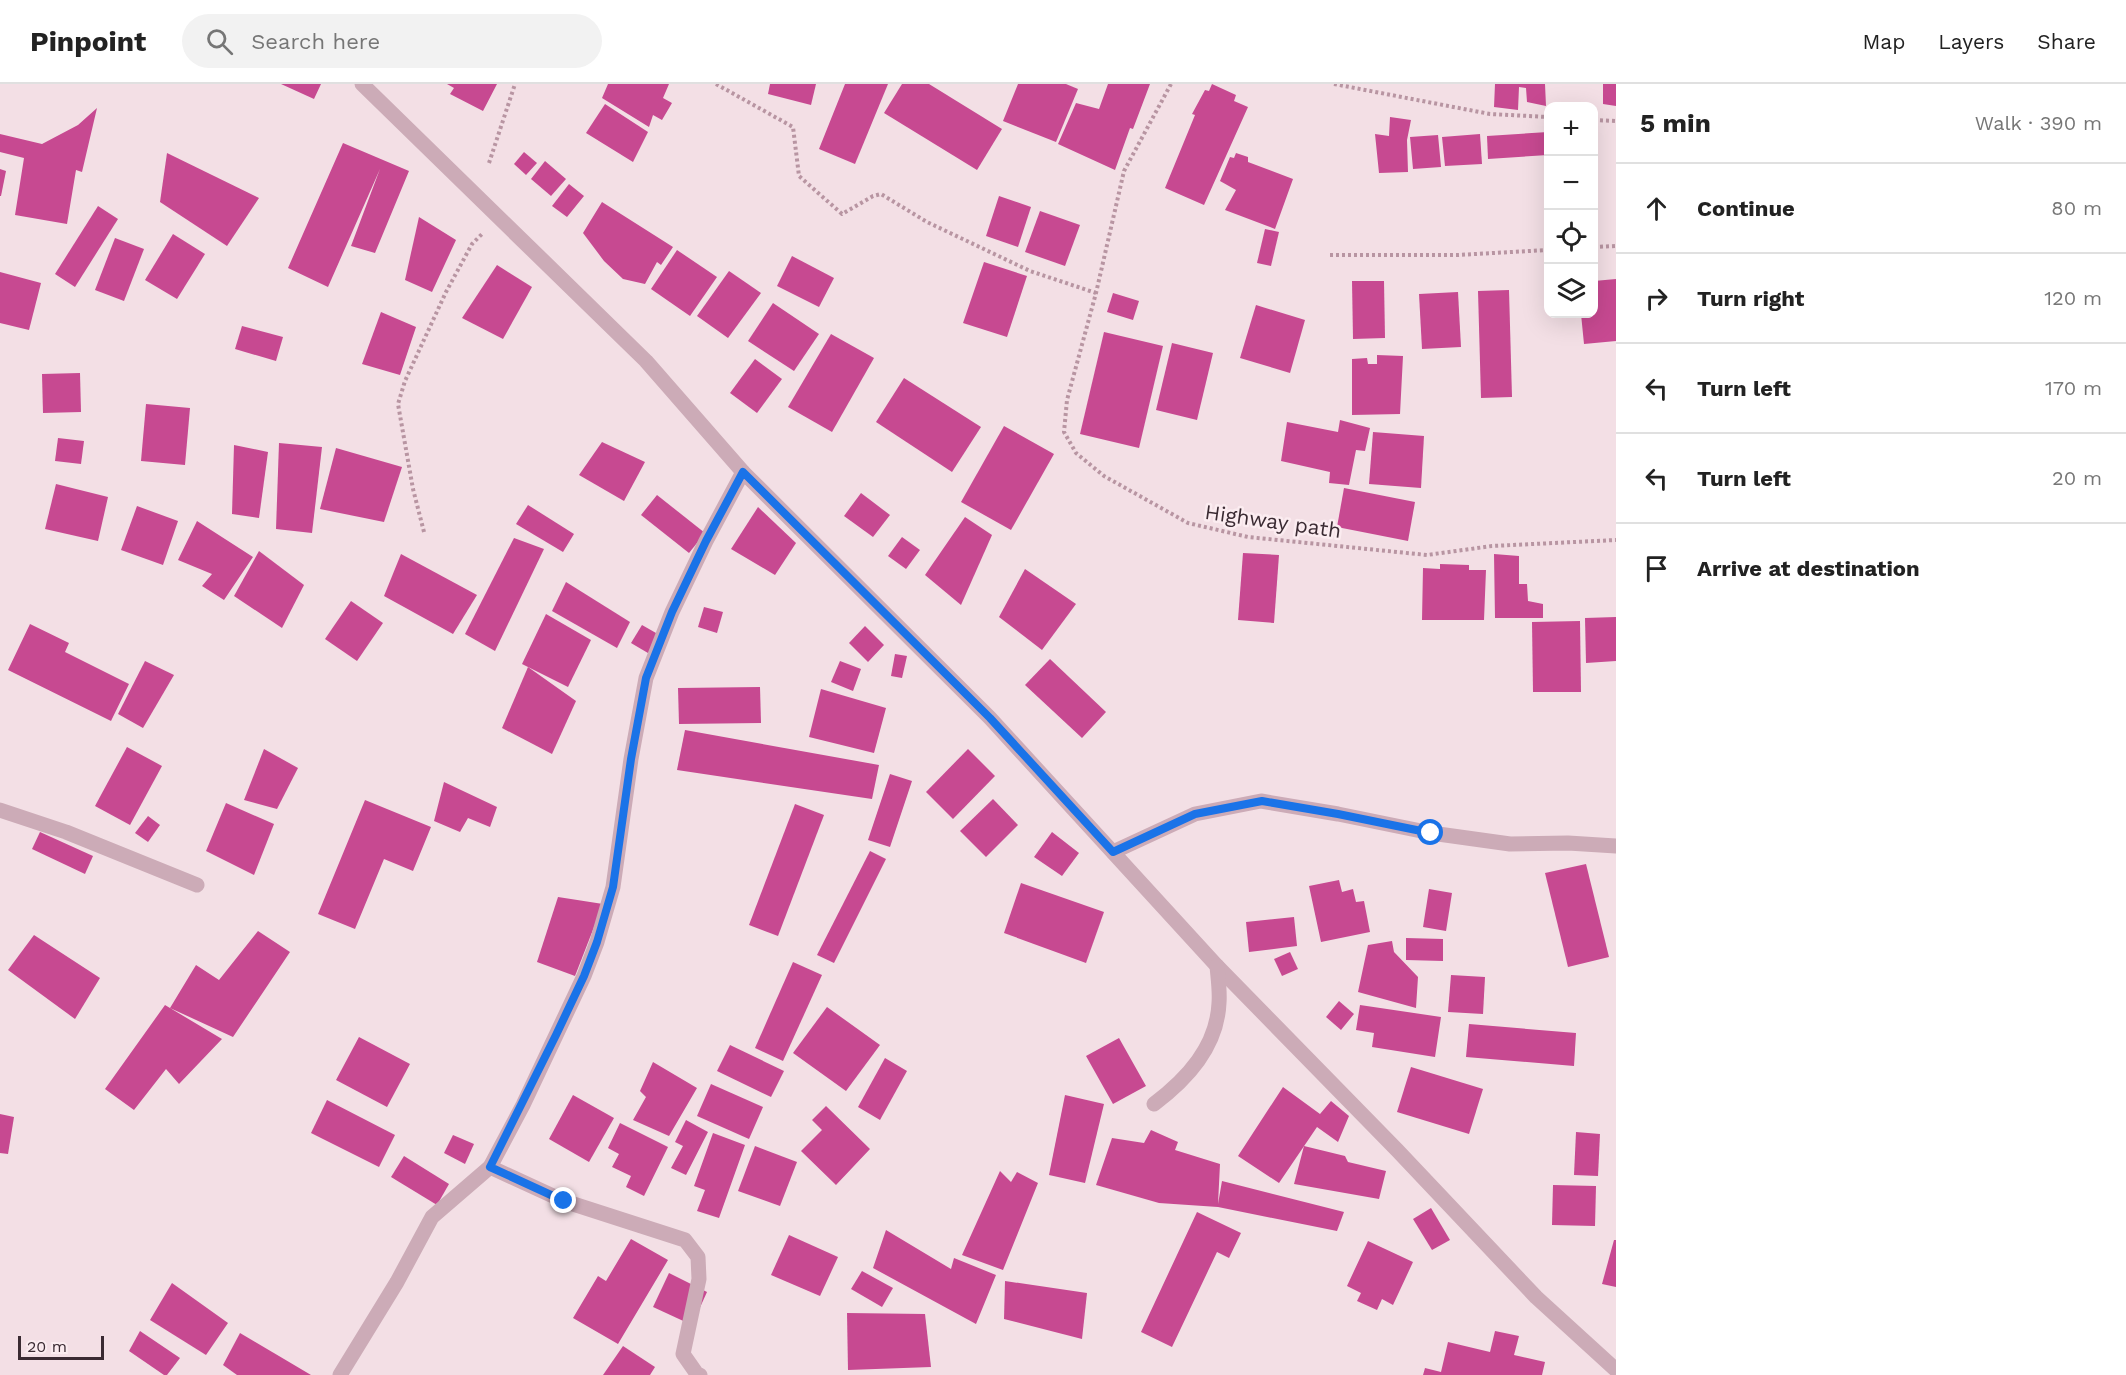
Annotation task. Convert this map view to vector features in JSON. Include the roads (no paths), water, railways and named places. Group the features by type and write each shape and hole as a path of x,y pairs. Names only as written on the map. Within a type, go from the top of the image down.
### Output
{"street":[{"path":"362,84 646,361 743,472 990,718 1217,966 1536,1297 1616,1370"},
{"path":"340,1375 397,1282 432,1217 490,1167 584,976 597,942 613,887 631,759 646,678 672,612 743,472"},
{"path":"1113,852 1195,814 1262,801 1431,833 1510,844 1568,843 1616,846"},
{"path":"0,810 66,832 197,885"},
{"path":"1154,1104 1176,1087 1200,1060 1213,1034 1219,1004 1217,966"},
{"path":"490,1167 564,1201 685,1240 698,1257 699,1279 683,1354 700,1375"}]}
